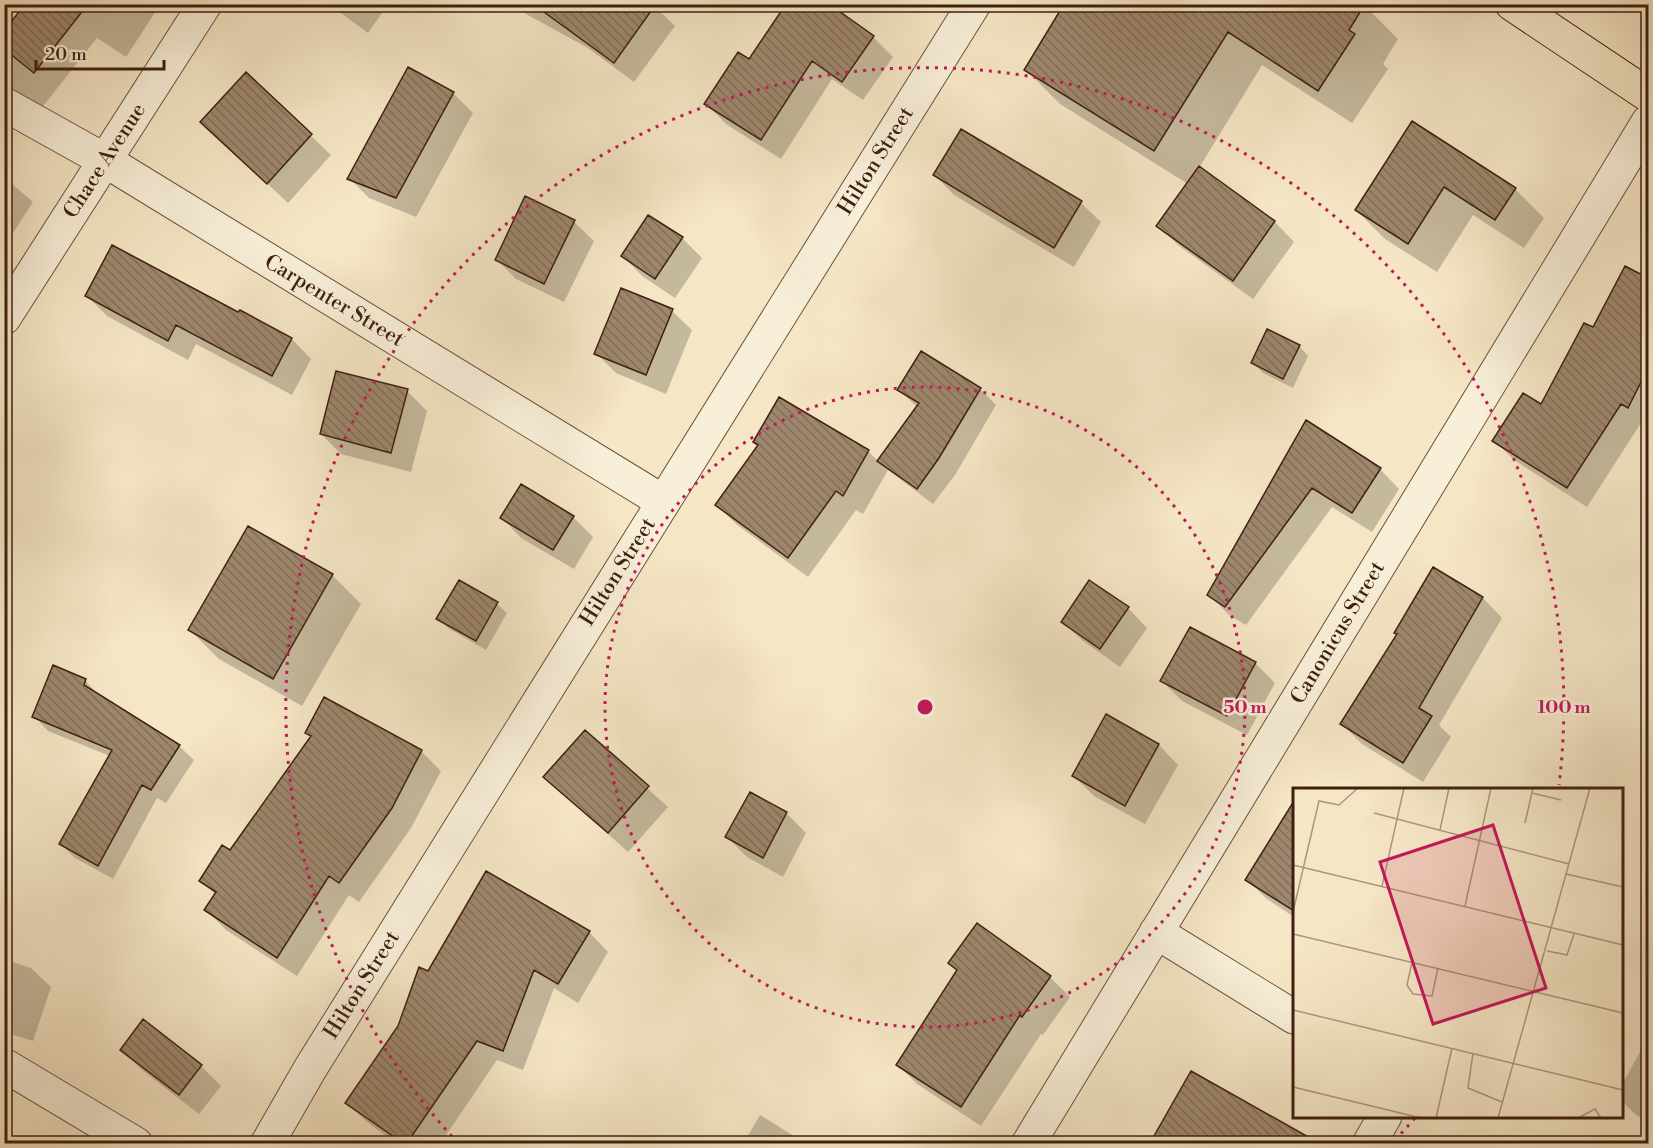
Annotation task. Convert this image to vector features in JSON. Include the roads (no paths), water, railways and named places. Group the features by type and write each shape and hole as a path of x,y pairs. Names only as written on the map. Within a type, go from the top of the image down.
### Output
{"main road":[{"path":"1512,4 1648,95"}],"street":[{"name":"Chace Avenue","path":"4,318 205,4"},
{"name":"Hilton Street","path":"267,1143 309,1069 974,4"},
{"name":"Carpenter Street","path":"4,104 106,161 662,501"},
{"name":"Canonicus Street","path":"1028,1143 1648,122"},
{"path":"1156,932 1293,1016"},
{"path":"4,1065 136,1143"},
{"path":"1369,1143 1383,1118"}]}
